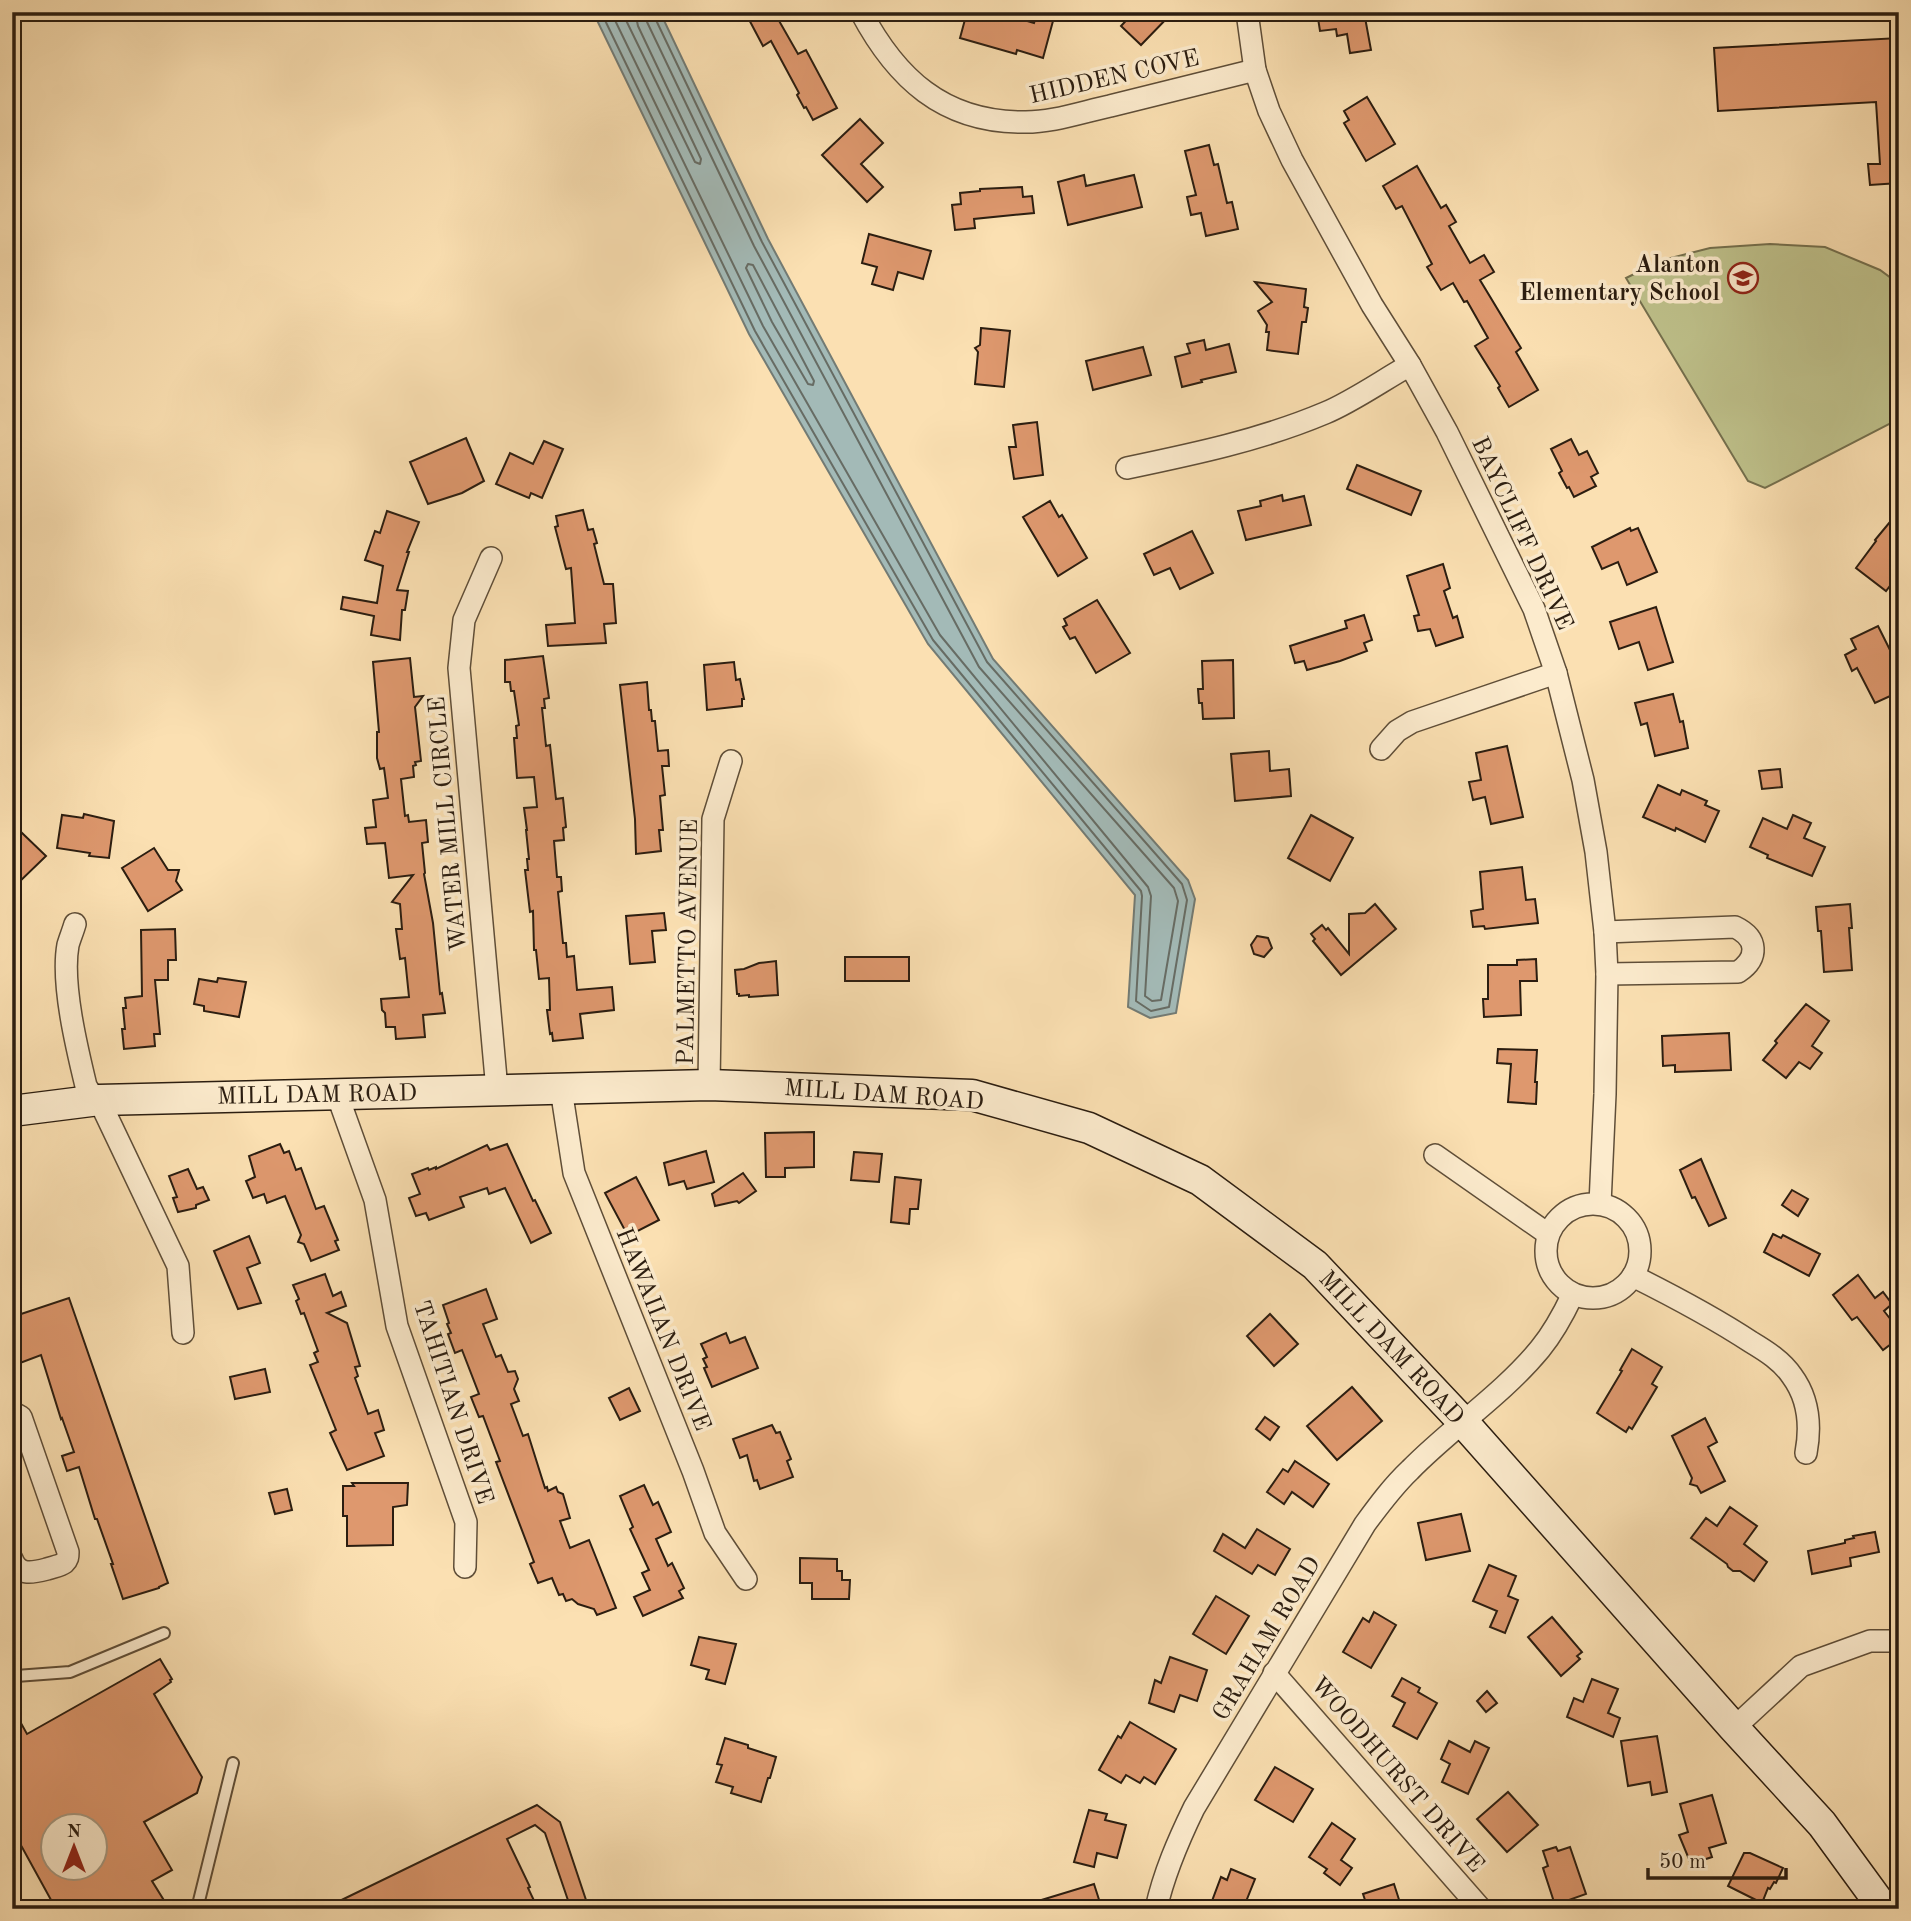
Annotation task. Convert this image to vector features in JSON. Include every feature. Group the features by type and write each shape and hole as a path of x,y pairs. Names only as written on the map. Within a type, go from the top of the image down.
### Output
{"street":[{"name":"HIDDEN COVE","path":"861,12 875,39 917,87 962,113 993,121 1024,123 1056,118 1167,93 1255,69"},
{"name":"BAYCLIFF DRIVE","path":"1247,12 1255,69 1269,111 1292,160 1372,306 1447,432 1534,609 1556,673 1583,780 1596,852 1605,932 1605,1094 1600,1204"},
{"path":"1127,468 1202,453 1276,431 1327,412 1409,365"},
{"name":"WATER MILL CIRCLE","path":"491,558 464,620 459,668 498,1090"},
{"path":"1381,750 1397,731 1412,722 1556,673"},
{"name":"PALMETTO AVENUE","path":"709,1084 713,819 731,761"},
{"path":"75,924 68,944 66,965 71,1013 86,1086 99,1100 177,1266 183,1333"},
{"path":"1605,932 1735,928 1750,939 1753,949 1751,960 1738,972 1607,974"},
{"name":"MILL DAM ROAD","path":"12,1111 99,1100 709,1084 972,1095 1089,1128 1200,1180 1315,1265 1463,1422 1822,1824 1884,1909"},
{"name":"HAWAIIAN DRIVE","path":"561,1089 574,1173 693,1471 715,1534 746,1578"},
{"name":"TAHITIAN DRIVE","path":"337,1094 375,1200 397,1326 466,1522 465,1567"},
{"path":"1435,1155 1548,1234"},
{"path":"1587,1204 1600,1204 1624,1215 1633,1225 1639,1237 1639,1264 1624,1286 1612,1294 1586,1297 1573,1293 1555,1279 1546,1257 1548,1234 1564,1213 1587,1204"},
{"path":"1633,1276 1689,1304 1775,1357 1791,1374 1801,1391 1809,1422 1806,1453"},
{"path":"1463,1422 1541,1348 1562,1317 1573,1293"},
{"path":"12,1412 21,1417 68,1552 63,1563 32,1574 22,1572 12,1559"},
{"name":"GRAHAM ROAD","path":"1157,1909 1161,1886 1194,1808 1365,1524 1410,1470 1463,1422"},
{"path":"1734,1728 1801,1666 1870,1641 1899,1642"},
{"name":"WOODHURST DRIVE","path":"1274,1673 1481,1909"}],"lane":[{"path":"12,1673 16,1676 70,1672 164,1633"},
{"path":"197,1909 233,1763"}],"green space":[{"path":"1770,244 1825,247 1880,270 1899,284 1899,419 1765,488 1748,481 1626,278 1663,260 1710,248"}],"water":[{"path":"593,12 660,12 768,239 993,659 1188,880 1195,899 1176,1013 1150,1018 1128,1007 1135,895 928,644 749,334"}],"building":[{"path":"745,12 774,12 798,54 806,50 837,108 813,120 797,95 799,93 771,41 763,46"},
{"path":"967,12 997,12 1034,23 1036,17 1053,21 1043,58 1017,50 1016,54 960,38"},
{"path":"1134,12 1173,12 1141,45 1121,26"},
{"path":"1317,12 1364,12 1371,50 1350,53 1347,34 1337,36 1336,29 1320,31"},
{"path":"1899,38 1899,183 1870,185 1868,164 1880,164 1876,102 1718,111 1714,48"},
{"path":"1367,97 1395,144 1366,161 1344,123 1349,120 1344,111"},
{"path":"860,119 883,143 861,164 883,187 867,202 822,155"},
{"path":"1209,145 1214,165 1218,164 1227,203 1232,202 1238,229 1206,236 1201,213 1191,215 1187,197 1196,195 1185,151"},
{"path":"1417,166 1441,208 1446,205 1456,222 1449,226 1470,263 1484,255 1494,272 1480,280 1521,348 1516,352 1538,390 1509,407 1498,388 1500,386 1475,346 1488,338 1467,301 1464,302 1453,283 1441,290 1427,267 1432,264 1402,206 1396,209 1383,186"},
{"path":"1084,175 1086,186 1134,175 1142,207 1068,225 1058,182"},
{"path":"1022,187 1023,197 1032,196 1034,213 974,219 975,228 955,230 952,205 961,204 960,193"},
{"path":"869,234 931,251 923,279 898,272 893,290 872,284 877,267 862,263"},
{"path":"1255,282 1306,289 1304,307 1308,308 1306,322 1302,322 1298,354 1267,350 1269,332 1266,332 1267,325 1258,311 1272,302"},
{"path":"981,328 1010,331 1004,387 975,384 978,352 975,348 980,345"},
{"path":"1204,340 1206,350 1229,344 1236,372 1182,387 1175,357 1190,353 1187,344"},
{"path":"1143,347 1151,375 1093,390 1086,361"},
{"path":"1037,422 1043,475 1014,479 1009,447 1016,447 1013,425"},
{"path":"466,438 484,481 462,493 428,504 410,462"},
{"path":"1571,439 1579,455 1587,451 1598,473 1591,477 1596,486 1574,497 1559,473 1562,471 1551,449"},
{"path":"544,441 563,449 542,498 531,493 529,498 496,484 510,453 533,464"},
{"path":"1357,465 1421,491 1411,515 1347,489"},
{"path":"1282,495 1283,501 1304,496 1311,525 1246,540 1238,511 1261,506 1260,501"},
{"path":"1050,501 1059,517 1062,515 1087,558 1058,576 1023,517"},
{"path":"583,510 588,530 593,529 597,543 594,544 604,584 613,584 616,623 604,624 606,643 548,646 546,625 575,623 571,568 566,569 555,527 558,526 556,516"},
{"path":"387,511 419,522 407,552 397,590 408,591 405,610 402,610 400,640 371,635 374,616 341,609 343,597 377,603 383,566 365,560 375,531 380,533"},
{"path":"1899,511 1899,574 1886,591 1856,568"},
{"path":"1630,528 1631,531 1638,528 1657,572 1627,585 1618,562 1602,569 1592,547"},
{"path":"1192,531 1213,573 1180,589 1170,568 1154,575 1144,554"},
{"path":"1443,564 1450,588 1444,591 1453,618 1457,616 1463,637 1436,646 1430,629 1418,631 1414,616 1419,615 1407,576"},
{"path":"1097,600 1130,653 1096,673 1075,637 1070,639 1063,627 1067,625 1064,619"},
{"path":"1656,607 1673,662 1648,670 1639,642 1619,649 1610,622"},
{"path":"1364,615 1372,640 1364,643 1367,651 1307,670 1304,661 1295,663 1290,646 1347,628 1345,621"},
{"path":"1878,626 1899,668 1899,692 1875,703 1857,668 1852,671 1845,655 1856,649 1851,639"},
{"path":"543,656 549,698 544,699 545,708 542,708 546,746 550,745 556,799 563,798 566,827 563,828 564,840 554,841 557,877 561,877 562,891 558,892 563,943 566,943 567,957 574,956 577,990 612,987 614,1010 580,1014 583,1038 553,1041 547,1010 550,1010 549,978 539,979 534,950 533,911 530,912 525,870 528,870 529,859 524,808 537,807 534,777 517,778 514,738 517,738 516,726 519,725 514,691 511,691 510,682 505,682 505,660"},
{"path":"410,658 414,697 423,696 415,707 421,761 415,762 416,765 413,766 414,777 401,779 405,816 408,815 409,822 426,820 428,842 422,843 424,874 433,923 440,994 442,993 445,1013 423,1015 425,1037 396,1039 395,1027 386,1027 381,999 409,997 405,958 400,959 396,929 402,929 400,904 392,902 413,875 389,878 385,843 367,844 365,828 376,827 373,800 388,798 384,768 380,769 377,758 379,732 373,662"},
{"path":"1233,660 1234,718 1203,719 1198,689 1203,689 1202,661"},
{"path":"734,662 736,680 740,679 744,699 742,706 707,710 704,665"},
{"path":"647,682 649,710 652,721 655,721 658,751 668,750 669,766 662,766 665,795 660,796 663,830 659,830 661,851 636,854 635,819 620,685"},
{"path":"1673,694 1680,722 1683,721 1688,748 1655,756 1647,723 1641,725 1635,703"},
{"path":"1507,746 1523,817 1491,824 1485,797 1473,800 1469,782 1481,780 1476,753"},
{"path":"1269,751 1270,771 1289,769 1291,796 1235,801 1231,754"},
{"path":"1780,769 1782,787 1762,789 1759,771"},
{"path":"1658,785 1680,795 1682,790 1707,801 1705,805 1719,811 1705,842 1676,828 1675,831 1643,817"},
{"path":"84,814 114,821 109,858 57,848 62,815 83,818"},
{"path":"1311,815 1353,838 1330,881 1288,858"},
{"path":"1793,815 1811,823 1804,838 1825,847 1812,876 1767,858 1768,855 1750,847 1763,818 1787,829"},
{"path":"20,831 46,856 12,889 12,839"},
{"path":"154,848 168,870 179,870 176,881 182,890 148,911 122,868"},
{"path":"1522,867 1526,900 1535,899 1538,923 1485,929 1484,926 1473,927 1471,911 1483,909 1480,872"},
{"path":"1375,904 1396,929 1341,975 1313,941 1315,939 1311,934 1322,925 1326,930 1328,928 1349,954 1349,914 1365,913"},
{"path":"1850,904 1852,970 1824,972 1816,907"},
{"path":"664,913 666,930 652,931 655,962 630,964 626,916"},
{"path":"175,929 176,960 168,960 168,980 155,980 160,1034 154,1034 155,1046 124,1049 122,1029 125,1029 125,998 142,996 141,930"},
{"path":"1257,936 1268,938 1272,948 1264,957 1254,954 1251,945"},
{"path":"845,957 909,957 909,981 845,981"},
{"path":"1536,959 1537,981 1520,981 1521,1015 1484,1017 1483,999 1488,999 1488,965 1517,965 1517,960"},
{"path":"776,961 778,995 749,997 737,994 735,970"},
{"path":"218,978 246,982 239,1017 204,1011 204,1006 194,1004 199,979 217,982"},
{"path":"1806,1004 1829,1021 1812,1046 1822,1053 1810,1069 1799,1062 1786,1078 1763,1060"},
{"path":"1729,1033 1731,1070 1675,1072 1675,1065 1663,1066 1662,1036"},
{"path":"1498,1049 1537,1050 1536,1104 1508,1102 1511,1064 1497,1063"},
{"path":"814,1132 814,1167 785,1168 785,1177 766,1177 765,1133"},
{"path":"280,1144 284,1153 289,1151 296,1170 301,1168 316,1209 324,1206 338,1240 335,1241 339,1250 311,1261 304,1244 298,1242 301,1235 285,1196 267,1203 264,1194 253,1198 246,1181 255,1177 249,1156"},
{"path":"507,1144 551,1233 531,1243 505,1188 489,1194 487,1188 460,1197 464,1207 429,1220 426,1213 416,1216 409,1198 420,1194 412,1174 428,1168 436,1169 487,1145 490,1150"},
{"path":"706,1151 714,1182 687,1189 684,1181 669,1185 664,1163"},
{"path":"854,1152 882,1154 879,1182 851,1180"},
{"path":"1701,1159 1726,1218 1709,1226 1695,1197 1692,1198 1680,1170"},
{"path":"188,1169 197,1189 203,1187 209,1200 196,1205 196,1208 178,1212 173,1198 177,1197 169,1176"},
{"path":"743,1173 756,1191 739,1203 737,1201 715,1206 712,1194"},
{"path":"636,1177 659,1220 628,1236 605,1193"},
{"path":"895,1177 921,1180 918,1209 910,1209 909,1224 891,1222"},
{"path":"1792,1190 1808,1199 1798,1216 1782,1205"},
{"path":"1773,1234 1781,1238 1783,1235 1820,1254 1809,1276 1764,1252"},
{"path":"249,1236 260,1263 247,1268 261,1303 238,1309 214,1251"},
{"path":"325,1274 333,1296 341,1292 346,1306 327,1313 347,1323 360,1366 355,1367 358,1376 355,1378 368,1414 378,1410 384,1430 375,1433 384,1456 347,1470 330,1433 336,1430 310,1365 318,1362 314,1353 318,1351 304,1313 301,1314 296,1301 299,1299 293,1285"},
{"path":"1858,1275 1875,1298 1883,1292 1892,1304 1884,1311 1899,1330 1899,1338 1883,1350 1857,1317 1852,1320 1833,1295"},
{"path":"486,1289 497,1319 483,1324 496,1357 501,1355 508,1372 515,1371 518,1379 514,1389 519,1401 511,1404 523,1436 528,1434 545,1488 547,1487 548,1491 556,1487 558,1492 563,1494 570,1518 560,1521 570,1548 589,1540 616,1608 597,1615 594,1609 572,1599 566,1601 563,1594 559,1595 552,1578 538,1583 530,1564 534,1562 496,1462 500,1461 483,1416 479,1417 471,1397 479,1394 462,1350 455,1353 448,1334 451,1333 443,1305"},
{"path":"69,1298 168,1583 123,1599 79,1467 67,1471 62,1456 74,1452 41,1355 12,1366 12,1317"},
{"path":"1270,1314 1298,1344 1274,1366 1247,1336"},
{"path":"726,1333 730,1343 745,1337 758,1368 712,1387 704,1368 707,1367 703,1359 707,1357 701,1344"},
{"path":"1632,1349 1662,1367 1652,1384 1657,1387 1632,1429 1629,1427 1626,1432 1597,1413"},
{"path":"265,1369 270,1392 235,1399 230,1377"},
{"path":"1352,1387 1382,1421 1337,1460 1307,1426"},
{"path":"629,1388 640,1411 620,1420 609,1398"},
{"path":"1265,1417 1279,1427 1270,1440 1256,1429"},
{"path":"1705,1418 1717,1442 1708,1447 1725,1481 1701,1493 1697,1486 1690,1484 1692,1478 1672,1436"},
{"path":"772,1425 776,1433 780,1432 791,1459 787,1461 793,1477 760,1489 757,1480 754,1481 747,1455 740,1458 733,1439"},
{"path":"1295,1461 1329,1484 1313,1507 1292,1492 1284,1504 1267,1492 1283,1469 1288,1472"},
{"path":"352,1483 408,1483 407,1505 393,1507 393,1545 347,1546 343,1486 354,1486"},
{"path":"644,1485 653,1505 658,1502 671,1532 656,1539 668,1566 672,1563 684,1588 679,1591 683,1598 643,1616 634,1597 650,1590 642,1573 649,1570 630,1529 633,1527 620,1496"},
{"path":"287,1489 292,1510 275,1514 269,1493"},
{"path":"1730,1507 1757,1526 1744,1544 1767,1562 1754,1581 1740,1571 1733,1571 1691,1538 1706,1518 1717,1526"},
{"path":"1461,1514 1470,1551 1426,1560 1418,1523"},
{"path":"1257,1529 1290,1549 1275,1575 1258,1565 1252,1574 1214,1551 1223,1534 1245,1548"},
{"path":"1875,1532 1879,1552 1850,1558 1851,1566 1812,1574 1808,1551 1845,1543 1845,1540 1854,1538 1853,1536"},
{"path":"800,1558 837,1559 837,1571 842,1571 842,1580 850,1580 849,1599 812,1599 812,1583 800,1583"},
{"path":"1489,1565 1516,1576 1508,1596 1518,1600 1505,1633 1490,1627 1497,1611 1473,1601"},
{"path":"1216,1596 1249,1616 1226,1654 1193,1634"},
{"path":"1374,1612 1396,1625 1371,1668 1343,1652 1363,1618 1369,1622"},
{"path":"1552,1617 1582,1652 1577,1656 1580,1659 1561,1676 1528,1637"},
{"path":"699,1637 736,1644 725,1684 706,1679 709,1670 691,1665"},
{"path":"1170,1657 1207,1670 1197,1701 1180,1695 1174,1712 1149,1703 1155,1680 1161,1683"},
{"path":"160,1659 172,1679 154,1694 202,1777 197,1793 144,1822 172,1870 152,1881 165,1902 154,1909 56,1909 41,1882 108,1882 108,1812 38,1812 38,1876 12,1829 12,1707 27,1734"},
{"path":"1402,1678 1420,1688 1418,1692 1437,1703 1417,1739 1393,1726 1405,1703 1392,1696"},
{"path":"1592,1679 1618,1689 1608,1713 1620,1718 1613,1737 1567,1717 1574,1698 1583,1702"},
{"path":"1487,1691 1497,1703 1486,1712 1477,1701"},
{"path":"1130,1722 1176,1749 1155,1784 1144,1777 1140,1783 1126,1775 1121,1783 1099,1770 1118,1736 1121,1738"},
{"path":"1657,1736 1667,1792 1652,1795 1650,1782 1628,1786 1621,1741"},
{"path":"725,1738 776,1757 761,1802 731,1793 733,1787 716,1782 722,1765 717,1764"},
{"path":"1449,1741 1470,1752 1475,1741 1489,1748 1468,1794 1442,1782 1450,1764 1441,1759"},
{"path":"1275,1767 1313,1789 1293,1822 1255,1800"},
{"path":"1508,1792 1538,1825 1507,1852 1477,1819"},
{"path":"1712,1795 1726,1843 1709,1848 1712,1857 1691,1864 1679,1835 1688,1832 1680,1804"},
{"path":"537,1805 560,1822 589,1909 571,1909 545,1833 535,1825 507,1839 538,1909 323,1909"},
{"path":"1089,1810 1107,1814 1105,1820 1126,1825 1117,1858 1097,1853 1094,1867 1074,1862"},
{"path":"1332,1823 1355,1839 1341,1860 1352,1868 1340,1885 1324,1873 1327,1869 1309,1857"},
{"path":"1556,1847 1558,1851 1570,1847 1586,1894 1555,1905 1543,1868 1548,1866 1543,1851"},
{"path":"1744,1853 1750,1853 1783,1868 1776,1883 1768,1888 1762,1903 1728,1886"},
{"path":"1231,1869 1255,1879 1243,1909 1209,1909 1221,1877 1227,1880"},
{"path":"1094,1884 1102,1909 1026,1909 1025,1905"},
{"path":"1394,1884 1402,1909 1368,1909 1363,1894"}],"place":[{"name":"Alanton Elementary School","path":"1743,278"}]}
